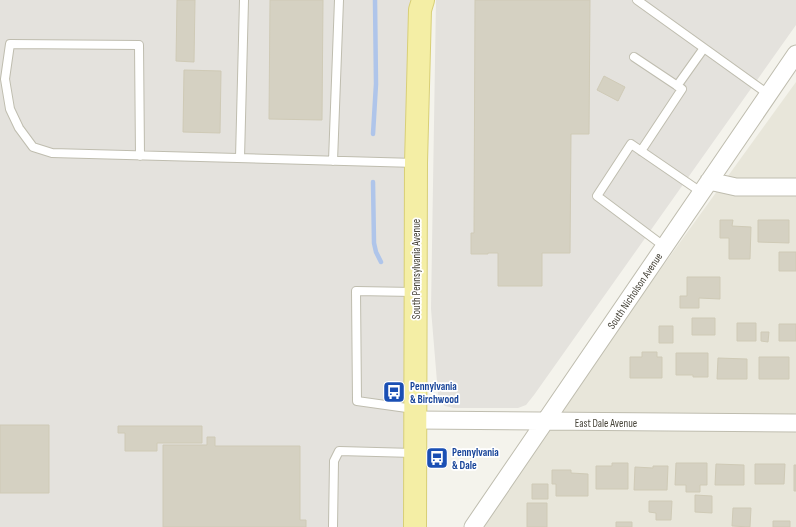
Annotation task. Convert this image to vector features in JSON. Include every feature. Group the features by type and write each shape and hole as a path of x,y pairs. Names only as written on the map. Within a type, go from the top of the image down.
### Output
{"main road":[{"name":"South Pennsylvania Avenue","path":"415,527 416,163 419,3"}],"street":[{"name":"South Nicholson Avenue","path":"473,527 796,54"},
{"path":"705,187 796,187"},
{"name":"East Dale Avenue","path":"415,415 546,422 796,423"}],"lane":[{"path":"240,158 244,0"},
{"path":"333,161 339,0"},
{"path":"637,0 768,94"},
{"path":"140,156 139,46 10,44 5,79 10,109 19,128 33,147 52,153 140,156 416,163"},
{"path":"677,86 704,48"},
{"path":"634,57 682,89 641,151"},
{"path":"665,247 597,196 631,144 705,187"},
{"path":"415,415 357,401 356,291 416,292"},
{"path":"333,527 334,461 339,451 415,452"}],"shaded area":[{"path":"0,0 415,0 415,527 0,527"},
{"path":"436,0 796,0 796,25 534,395 526,405 518,408 454,408 445,406 439,401 431,309"},
{"path":"796,82 796,527 479,527 631,310"}],"building":[{"path":"177,0 195,0 194,62 176,61"},
{"path":"270,0 323,0 322,120 269,119"},
{"path":"475,0 590,0 589,134 571,134 570,253 542,253 542,286 498,286 498,253 471,254 471,233 474,233"},
{"path":"184,70 221,71 220,133 183,132"},
{"path":"604,76 625,87 618,101 597,90"},
{"path":"720,220 733,220 732,226 751,227 750,259 729,259 729,238 720,238"},
{"path":"758,220 789,220 789,243 758,242"},
{"path":"779,252 796,252 796,271 779,271"},
{"path":"687,277 720,277 720,299 699,298 699,308 680,308 680,296 687,296"},
{"path":"692,318 715,318 715,335 692,335"},
{"path":"737,323 756,323 756,341 737,341"},
{"path":"779,324 796,324 796,341 779,341"},
{"path":"659,326 673,326 673,343 659,343"},
{"path":"761,332 769,332 768,342 761,341"},
{"path":"642,352 657,352 657,357 662,357 662,378 630,378 630,357 642,357"},
{"path":"676,353 708,353 708,377 676,375"},
{"path":"759,357 789,357 789,379 759,379"},
{"path":"718,358 747,359 747,379 717,379"},
{"path":"0,425 49,425 49,493 0,493"},
{"path":"118,426 202,426 202,443 157,443 157,451 125,451 125,433 118,433"},
{"path":"207,437 215,437 215,446 300,446 300,520 306,520 306,527 163,527 163,445 207,445"},
{"path":"612,463 628,463 628,489 596,489 596,466 612,466"},
{"path":"676,463 707,463 707,485 700,485 700,492 686,492 686,485 675,485"},
{"path":"716,464 744,465 744,485 715,485"},
{"path":"755,464 785,464 784,484 755,484"},
{"path":"794,465 796,465 796,491 794,491"},
{"path":"653,466 668,466 667,490 634,490 635,467 653,468"},
{"path":"552,470 571,470 571,473 588,474 588,496 556,496 556,484 552,484"},
{"path":"532,484 548,484 548,499 532,499"},
{"path":"695,495 712,496 712,513 695,512"},
{"path":"649,501 672,501 671,520 656,520 656,513 649,512"},
{"path":"527,503 547,503 547,527 527,527"},
{"path":"733,508 751,508 750,527 732,526"},
{"path":"773,521 790,521 790,527 773,527"},
{"path":"616,522 632,522 632,527 616,527"}],"waterway":[{"path":"373,134 376,84 375,0"},
{"path":"373,182 374,243 376,252 381,262"}],"place":[{"name":"Pennylvania & Birchwood","path":"394,392"},
{"name":"Pennylvania & Dale","path":"437,458"}]}
